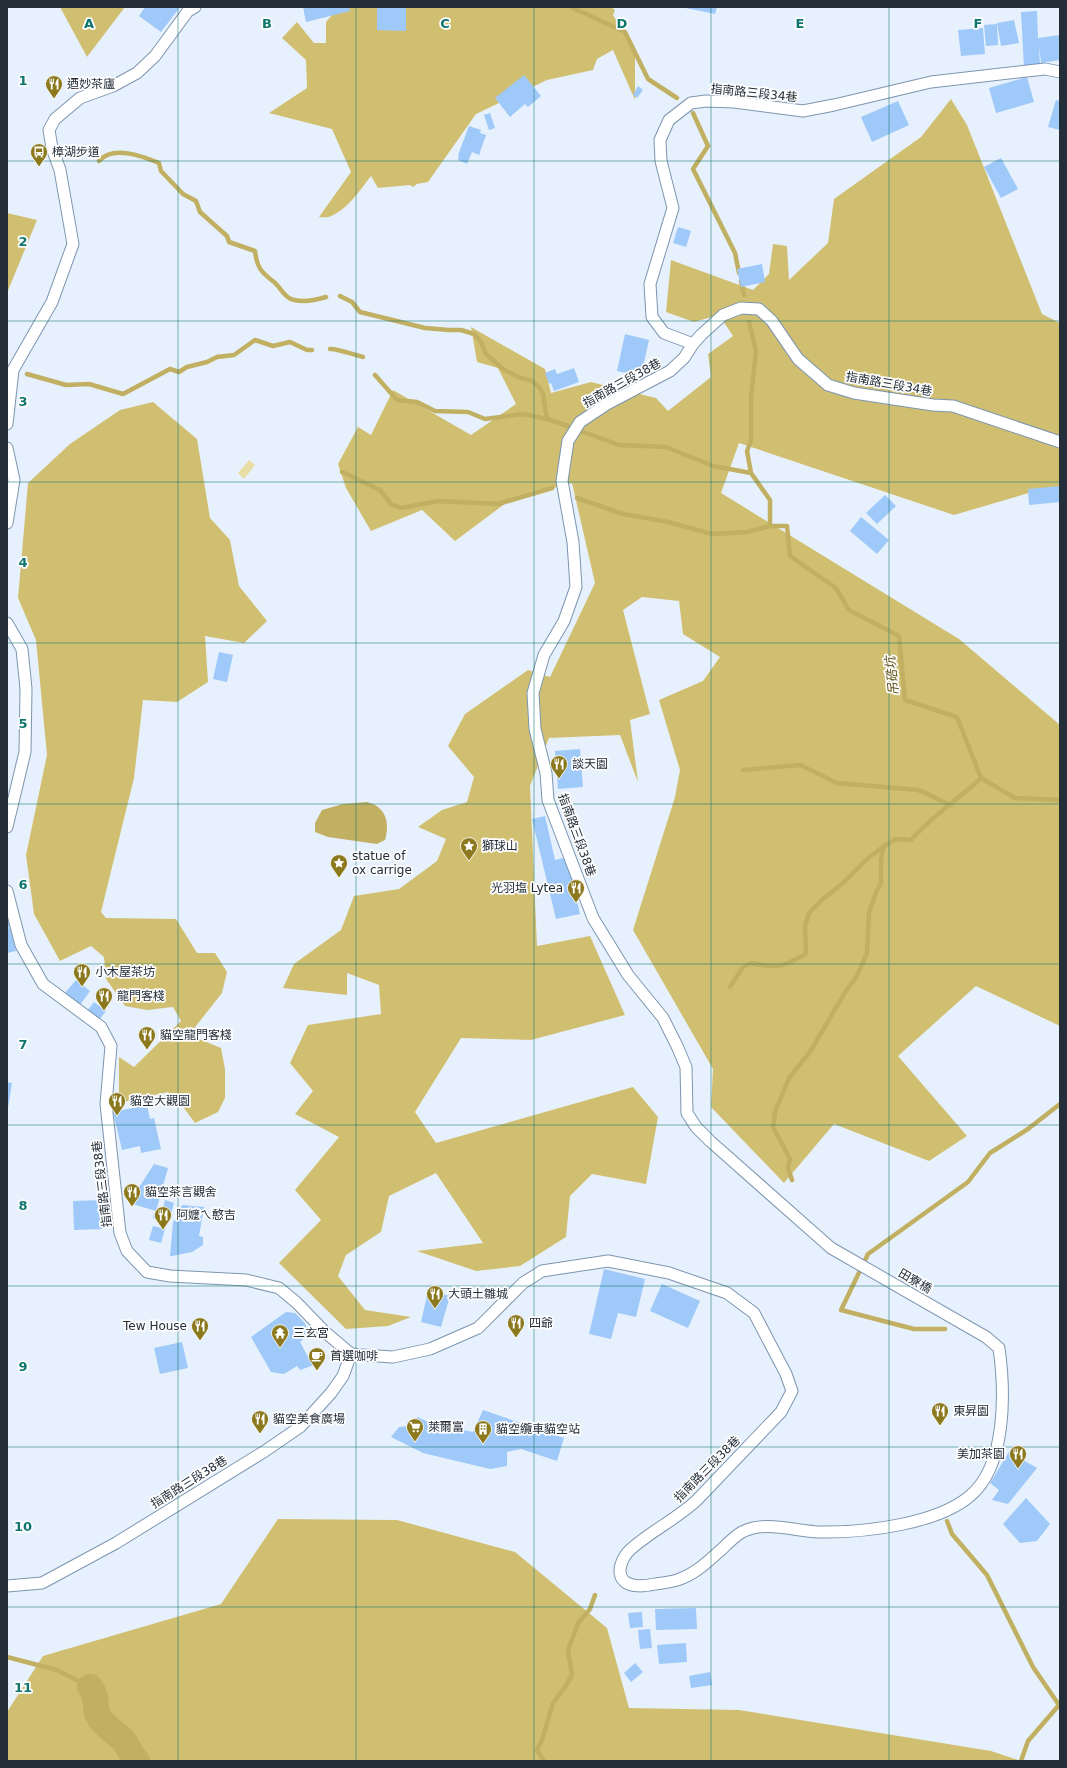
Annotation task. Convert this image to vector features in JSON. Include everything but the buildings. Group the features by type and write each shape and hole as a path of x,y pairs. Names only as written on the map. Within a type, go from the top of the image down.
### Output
{"street":[{"path":"7,424 13,370 52,302 73,244 69,214 60,170 52,148 49,130 55,119 80,98 113,86 137,74 155,56 188,11 195,7"},
{"name":"指南路三段34巷","path":"1060,72 1045,69 931,82 834,105 803,110 734,102 706,101 691,103 669,120 660,140 661,161 673,208 650,284 652,317 664,333 693,344 723,316 741,308 759,309 772,321 798,359 828,385 854,393 933,405 954,406 1060,442"},
{"name":"指南路三段38巷","path":"693,344 684,358 670,371 607,404 580,422 568,441 562,481 573,542 576,587 564,621 544,655 533,692 535,729 546,773 548,800 593,918 628,975 663,1018 686,1068 687,1113 696,1127 710,1141 830,1248"},
{"path":"7,448 14,480 7,523"},
{"path":"7,623 22,649 26,689 25,752 7,827"},
{"name":"指南路三段38巷","path":"7,891 21,945 43,984 101,1027 111,1046 106,1104 120,1233 127,1251 147,1272 170,1276 246,1280 279,1288 297,1303 325,1332 351,1354 393,1357 430,1349 478,1328 523,1283 542,1271 608,1261 669,1273 727,1294 754,1313 786,1374 792,1391 790,1397 781,1412 696,1501 686,1510 630,1550 622,1564 620,1576 625,1582 633,1585 646,1586 680,1579 694,1572 740,1533 757,1527 774,1526 823,1533 877,1530 923,1519 946,1510 970,1496 982,1482 995,1454 1002,1417 1002,1372 1000,1348 986,1337"},
{"name":"田寮橋","path":"830,1248 986,1337"},
{"name":"指南路三段38巷","path":"7,1586 42,1583 116,1543 265,1451 300,1427 331,1392 342,1376 351,1354"}],"shaded area":[{"path":"60,7 125,7 87,57"},
{"path":"339,7 611,7 615,10 613,15 635,52 635,100 613,50 597,59 593,70 547,80 476,114 428,182 417,184 413,187 410,185 378,188 371,176 343,209 330,217 319,217 351,172 332,129 269,113 307,88 306,60 282,38 297,22 314,43 326,43 326,22"},
{"path":"951,99 967,125 1042,314 1060,323 1060,492 1039,490 954,515 739,443 721,493 959,639 1060,725 1060,1026 976,986 898,1056 967,1136 929,1161 834,1124 784,1183 711,1107 713,1069 633,930 675,797 680,770 659,700 703,681 720,657 683,634 679,601 642,597 623,610 650,714 630,720 638,782 620,735 549,738 530,786 537,946 590,936 625,1015 531,1040 461,1038 415,1112 436,1143 633,1087 658,1117 646,1184 592,1174 570,1196 566,1237 520,1266 476,1271 417,1251 483,1243 436,1173 389,1196 381,1232 346,1255 338,1276 365,1310 411,1317 388,1326 346,1329 279,1263 321,1220 295,1190 339,1137 295,1114 313,1091 290,1063 308,1025 381,1014 379,985 347,973 347,995 283,988 294,964 341,930 354,896 399,889 437,861 446,839 418,827 442,810 467,802 474,777 448,746 465,714 528,670 550,677 595,583 572,483 510,500 455,541 422,510 371,531 346,488 338,464 358,427 371,435 393,390 471,435 516,404 498,368 477,362 471,327 545,369 551,393 591,382 656,398 668,411 711,377 708,354 733,336 719,315 694,322 666,312 671,260 753,290 769,274 773,244 787,246 789,280 828,243 834,199 921,137"},
{"path":"7,213 37,220 7,293"},
{"path":"153,402 197,439 210,518 230,540 239,586 267,621 244,643 205,636 208,682 177,702 143,700 134,778 101,912 106,918 176,919 197,953 215,953 227,972 222,993 192,1031 199,1039 221,1048 225,1069 225,1098 218,1112 195,1123 181,1104 168,1092 119,1103 119,1057 134,1067 181,1021 173,1007 147,1010 125,1006 106,979 104,957 91,946 60,961 34,914 26,855 47,755 36,640 18,598 28,483 70,444 120,410"},
{"path":"249,460 255,465 244,479 238,473"},
{"path":"367,802 379,808 385,816 387,827 385,840 377,844 328,837 315,832 315,823 322,810 343,804"},
{"path":"278,1519 397,1520 515,1552 607,1628 629,1708 739,1710 991,1751 1021,1761 7,1761 7,1712 43,1656 221,1604"}],"waterway":[{"path":"571,7 625,32 648,79 677,98"},
{"path":"693,113 708,146 693,169 735,253 739,273"},
{"path":"99,161 105,156 112,154 128,153 159,163 161,171 183,194 196,201 200,212 227,236 229,242 255,251 260,269 289,298 303,301 326,297"},
{"path":"741,281 744,295"},
{"path":"340,296 352,302 360,312 425,328 461,330 474,334 481,342 486,354 503,369 518,377 532,381 539,387 543,394 547,419"},
{"name":"吊硞坑","path":"749,322 756,351 751,397 751,441 747,451 751,473 770,500 770,526 787,526 790,556 836,588 849,610 899,636 905,700 957,717 981,778 1015,798 1060,800"},
{"path":"27,374 66,385 89,384 123,394 170,369 179,372 187,367 207,362 217,357 234,355 255,340 273,346 290,342 307,350 312,350"},
{"path":"330,349 363,357"},
{"path":"375,375 397,400 417,402 435,411 468,412 485,419 523,414 547,419 568,426"},
{"path":"581,431 619,445 666,447 713,466 751,473"},
{"path":"342,472 380,490 391,504 401,508 439,501 498,504 552,488"},
{"path":"577,498 623,514 668,522 712,534 747,532 770,526"},
{"path":"743,770 800,765 837,783 918,790 951,805"},
{"path":"730,987 743,967 751,963 768,966 780,966 806,954 805,926 809,913 823,899 843,883 867,859 896,839 911,840 928,823 981,778"},
{"path":"792,1180 788,1168 790,1159 773,1127 775,1112 789,1078 810,1052 844,994 857,976 867,953 869,912 877,890 881,884 881,858 884,846"},
{"path":"945,1329 914,1329 841,1310 868,1254 968,1182 990,1153 1028,1129 1060,1104"},
{"path":"947,1521 952,1534 987,1575 1033,1667 1059,1705 1028,1741 1021,1761"},
{"path":"544,1761 537,1750 542,1740 553,1703 572,1675 568,1650 578,1623 590,1609 595,1595"},
{"path":"7,1657 57,1670 90,1687"},
{"path":"90,1687 95,1697 96,1709 99,1717 123,1740 137,1761"}],"place":[{"name":"迺妙茶廬","path":"54,99"},
{"name":"樟湖步道","path":"39,167"},
{"name":"談天園","path":"559,779"},
{"name":"獅球山","path":"469,861"},
{"name":"statue of ox carrige","path":"339,878"},
{"name":"光羽塩 Lytea","path":"576,903"},
{"name":"小木屋茶坊","path":"82,987"},
{"name":"龍門客棧","path":"104,1011"},
{"name":"貓空龍門客棧","path":"147,1050"},
{"name":"貓空大觀園","path":"117,1116"},
{"name":"貓空茶言觀舍","path":"132,1207"},
{"name":"阿嬤ㄟ憨吉","path":"163,1230"},
{"name":"大頭土雛城","path":"435,1309"},
{"name":"四爺","path":"516,1338"},
{"name":"Tew House","path":"200,1341"},
{"name":"三玄宮","path":"280,1348"},
{"name":"首選咖啡","path":"317,1371"},
{"name":"東昇園","path":"940,1426"},
{"name":"貓空美食廣場","path":"260,1434"},
{"name":"萊爾富","path":"415,1442"},
{"name":"貓空纜車貓空站","path":"483,1444"},
{"name":"美加茶園","path":"1018,1469"}]}
